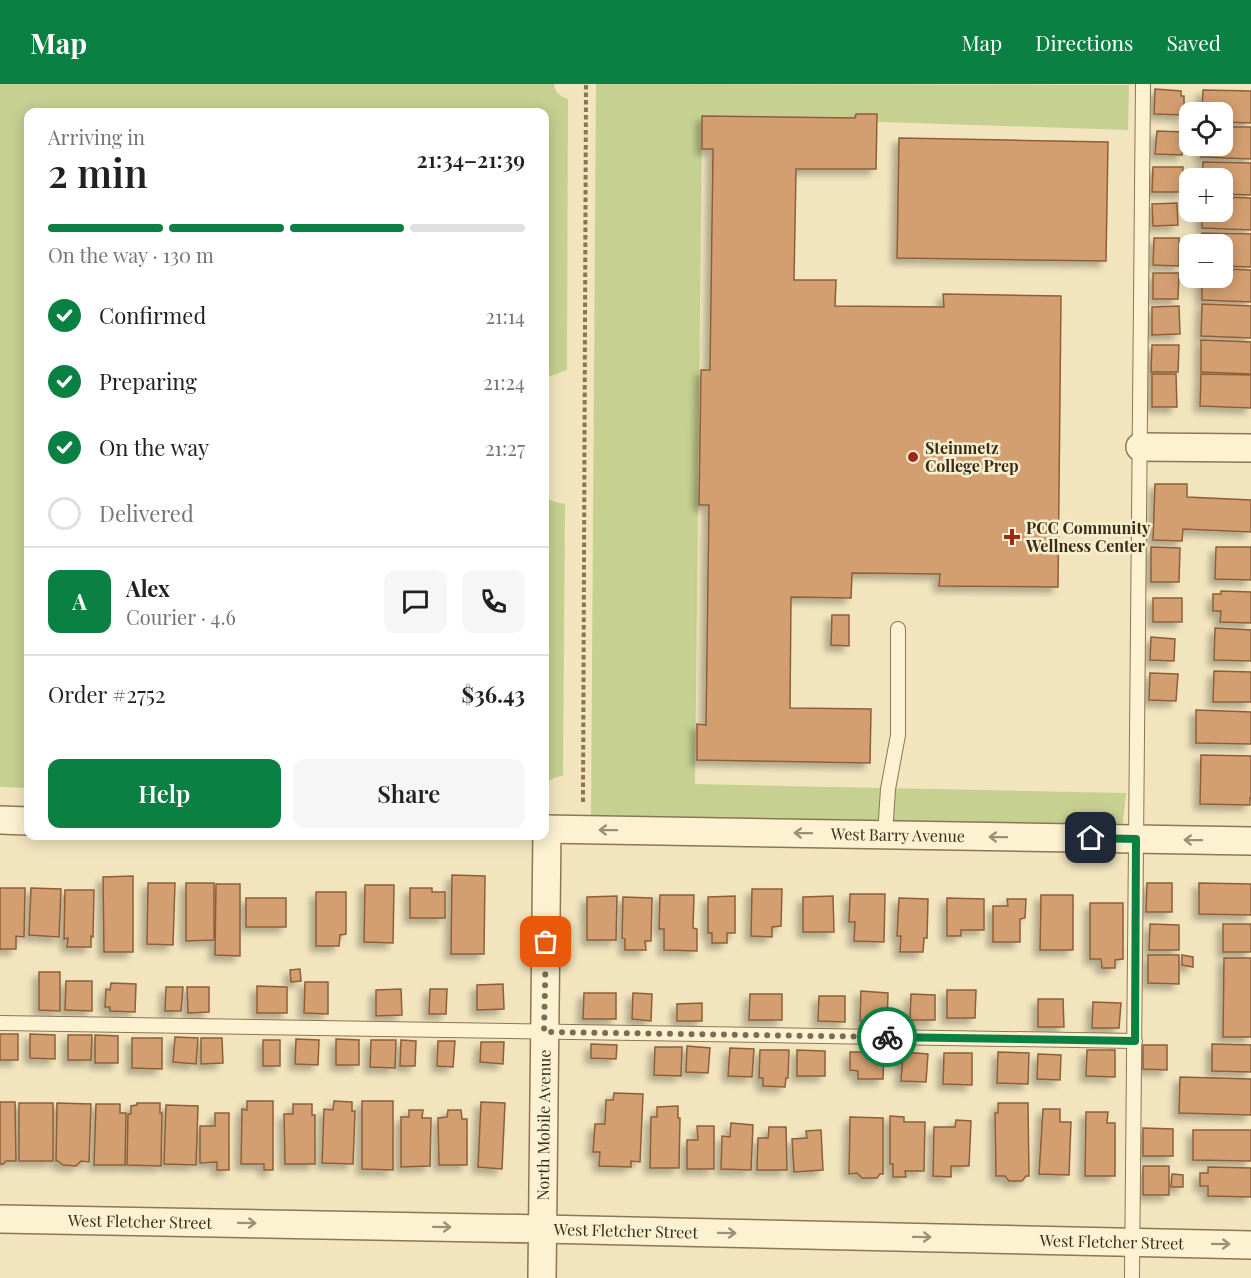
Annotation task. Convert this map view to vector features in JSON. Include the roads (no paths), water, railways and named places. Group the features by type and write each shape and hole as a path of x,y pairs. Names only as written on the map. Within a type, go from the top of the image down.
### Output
{"street":[{"path":"1140,447 1251,448"},
{"path":"0,820 24,820"},
{"name":"West Barry Avenue","path":"549,829 1251,841"},
{"name":"North Mobile Avenue","path":"542,1278 546,840"},
{"name":"West Fletcher Street","path":"0,1219 1251,1245"}],"lane":[{"path":"1132,1278 1143,84"},
{"path":"885,835 888,789 898,735 898,629"},
{"path":"0,1023 1135,1041"}],"place":[{"name":"Steinmetz College Prep","path":"913,457"},
{"name":"PCC Community Wellness Center","path":"1012,537"}]}
